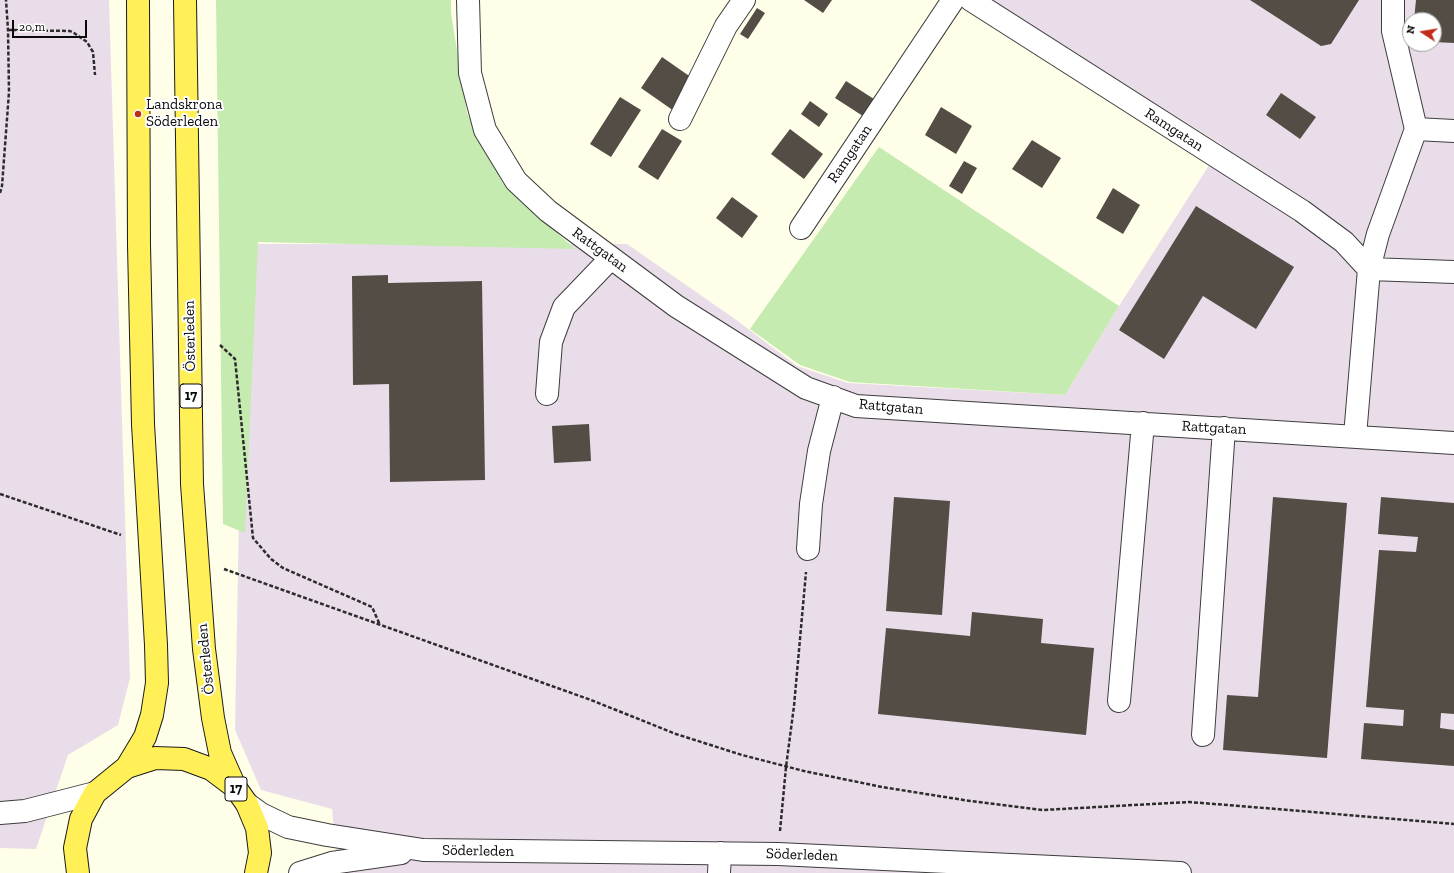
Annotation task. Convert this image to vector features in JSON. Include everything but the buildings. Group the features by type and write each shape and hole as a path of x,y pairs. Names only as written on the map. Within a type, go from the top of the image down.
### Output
{"main road":[{"name":"17","path":"127,767 145,737 152,715 157,683 143,424 139,245 138,0"},
{"name":"Österleden","path":"185,0 193,499 204,649 213,718 220,753 235,787"},
{"name":"17","path":"78,873 75,848 80,819 94,793 127,767 155,758 184,759 211,769 235,787 247,804 257,828 260,853 256,873"}],"street":[{"name":"Rattgatan","path":"468,0 470,73 485,130 516,181 548,211 676,306 806,388 856,406 1454,443"},
{"path":"680,119 726,26 744,0"},
{"name":"Ramgatan","path":"801,228 953,0"},
{"name":"Ramgatan","path":"971,0 1302,211 1344,242 1369,269"},
{"path":"1355,436 1369,269 1378,234 1416,129 1393,31 1393,0"},
{"path":"1416,129 1454,131"},
{"path":"547,394 551,342 564,307 611,258"},
{"path":"1369,269 1454,272"},
{"path":"808,549 811,504 819,451 833,398"},
{"path":"1119,701 1143,423"},
{"path":"1203,734 1224,428"},
{"path":"0,813 25,811 94,793"},
{"name":"Söderleden","path":"247,804 261,814 288,827 327,835 423,850 720,863 778,854 845,864 1180,873"},
{"name":"Söderleden","path":"300,873 332,864 423,850"}],"path":[{"path":"0,193 2,186 9,92 6,0"},
{"path":"8,30 70,31 74,33 86,42 92,52 95,75"},
{"path":"220,345 234,359 253,538 271,559 283,568 372,607 380,625"},
{"path":"0,494 121,535"},
{"path":"778,854 786,767 794,706 808,549"},
{"path":"224,569 590,700 676,734 786,767 882,787 970,801 1043,810 1189,802 1277,808 1454,824"}],"shaded area":[{"path":"0,0 109,0 130,678 118,725 68,755 36,849 0,848"},
{"path":"988,0 1454,0 1454,873 338,873 332,809 261,790 235,730 244,244 627,244 735,319 797,366 848,383 1065,395 1119,306 1222,145"}],"green space":[{"path":"216,0 451,0 451,13 467,113 503,184 575,249 258,242 245,533 223,524"},
{"path":"879,147 1119,306 1065,395 850,382 800,365 750,329"}],"place":[{"name":"Landskrona Söderleden","path":"138,114"}]}
